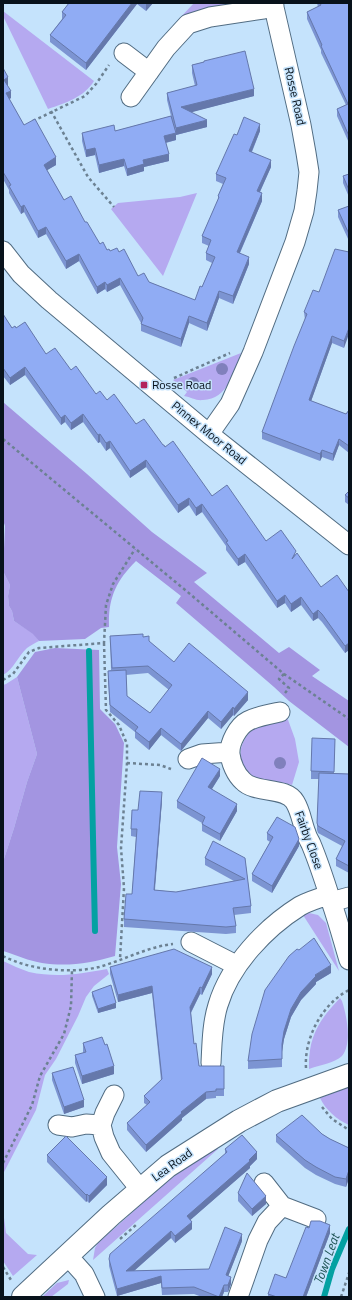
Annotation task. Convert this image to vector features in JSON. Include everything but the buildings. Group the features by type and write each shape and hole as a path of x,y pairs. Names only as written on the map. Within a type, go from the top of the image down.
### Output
{"street":[{"path":"132,97 175,37 188,24 210,17 263,9 273,4"},
{"name":"Rosse Road","path":"209,434 230,404 253,352 295,242 304,212 308,191 309,172 301,125 273,4"},
{"path":"124,52 149,72"},
{"name":"Pinnex Moor Road","path":"3,251 21,274 49,300 209,434 349,545"},
{"path":"183,765 202,754 230,752 232,742 237,731 247,721 280,712"},
{"name":"Fairby Close","path":"230,752 237,773 243,782 252,787 283,793 294,800 300,812 306,834 336,898 349,960"},
{"path":"211,1063 214,1021 218,1005 236,965 250,949 281,920 301,906 336,898"},
{"path":"191,942 236,965"},
{"name":"Lea Road","path":"23,1297 140,1189 168,1166 239,1121 277,1101 349,1075"},
{"path":"114,1095 101,1125 104,1137 111,1153 140,1189"},
{"path":"58,1124 72,1127 86,1124 101,1125"},
{"path":"264,1183 282,1206 316,1219"},
{"path":"238,1297 266,1222 282,1206"},
{"path":"67,1255 84,1274 95,1297"}],"path":[{"path":"32,121 52,111 69,105 85,96 96,84 117,53 124,52"},
{"path":"52,111 88,177 114,207"},
{"path":"158,392 170,379 239,349 253,352"},
{"path":"3,439 284,674 349,719"},
{"path":"120,959 124,888 121,848 127,744 119,725 106,710 104,643 106,605 113,584 135,549"},
{"path":"3,680 13,674 29,652 39,648 104,643"},
{"path":"127,763 160,766 183,765"},
{"path":"3,956 39,968 72,970 100,966 168,945 191,942"},
{"path":"3,1163 32,1105 40,1076 64,1034 71,1006 72,970"},
{"path":"349,990 330,1005 311,1033 306,1058 306,1072 317,1102 332,1119 349,1130"},
{"path":"120,1239 138,1223"},
{"path":"341,1297 349,1273"}],"shaded area":[{"path":"194,3 236,3 234,5 186,16 177,21"},
{"path":"3,11 94,81 90,87 74,99 48,109 3,16"},
{"path":"197,193 163,276 111,209 118,203 180,197"},
{"path":"241,353 229,383 224,390 212,398 200,400 184,396 187,392 173,380"},
{"path":"3,402 152,532 207,573 194,582 279,653 289,647 320,670 312,676 349,701 349,747 289,701 176,603 181,596 136,561 118,583 110,607 109,627 101,628 85,639 39,641 33,634 14,621 12,611 9,606 8,596 10,585 3,571 5,526 3,520"},
{"path":"3,571 10,585 8,596 9,606 12,611 14,621 34,634 39,641 27,648 10,669 3,675"},
{"path":"55,648 99,650 100,709 115,724 124,743 117,847 121,884 115,956 97,961 61,965 37,962 3,951 3,862 37,754 17,677 35,652"},
{"path":"17,677 37,754 3,862 3,685"},
{"path":"287,717 295,739 299,762 292,785 285,783 272,784 250,777 244,767 240,753 246,737 257,726"},
{"path":"309,913 318,915 326,923 339,971 303,915"},
{"path":"3,961 29,972 40,974 68,975 107,969 109,974 94,986 86,997 56,1059 45,1075 36,1110 3,1174"},
{"path":"340,998 344,1007 348,1030 345,1051 342,1056 327,1064 309,1069 310,1048 316,1030 326,1014"},
{"path":"349,1087 349,1125 332,1114 320,1098"},
{"path":"217,1148 218,1149 93,1260 95,1248 98,1243 163,1185 182,1170"},
{"path":"3,1210 6,1233 28,1254 37,1255 13,1276 3,1261"},
{"path":"69,1280 68,1284 51,1297 42,1297 57,1283"}],"waterway":[{"path":"89,651 95,931"},
{"name":"Town Leat","path":"324,1297 332,1269 349,1229"}],"place":[{"name":"Rosse Road","path":"144,385"}]}
